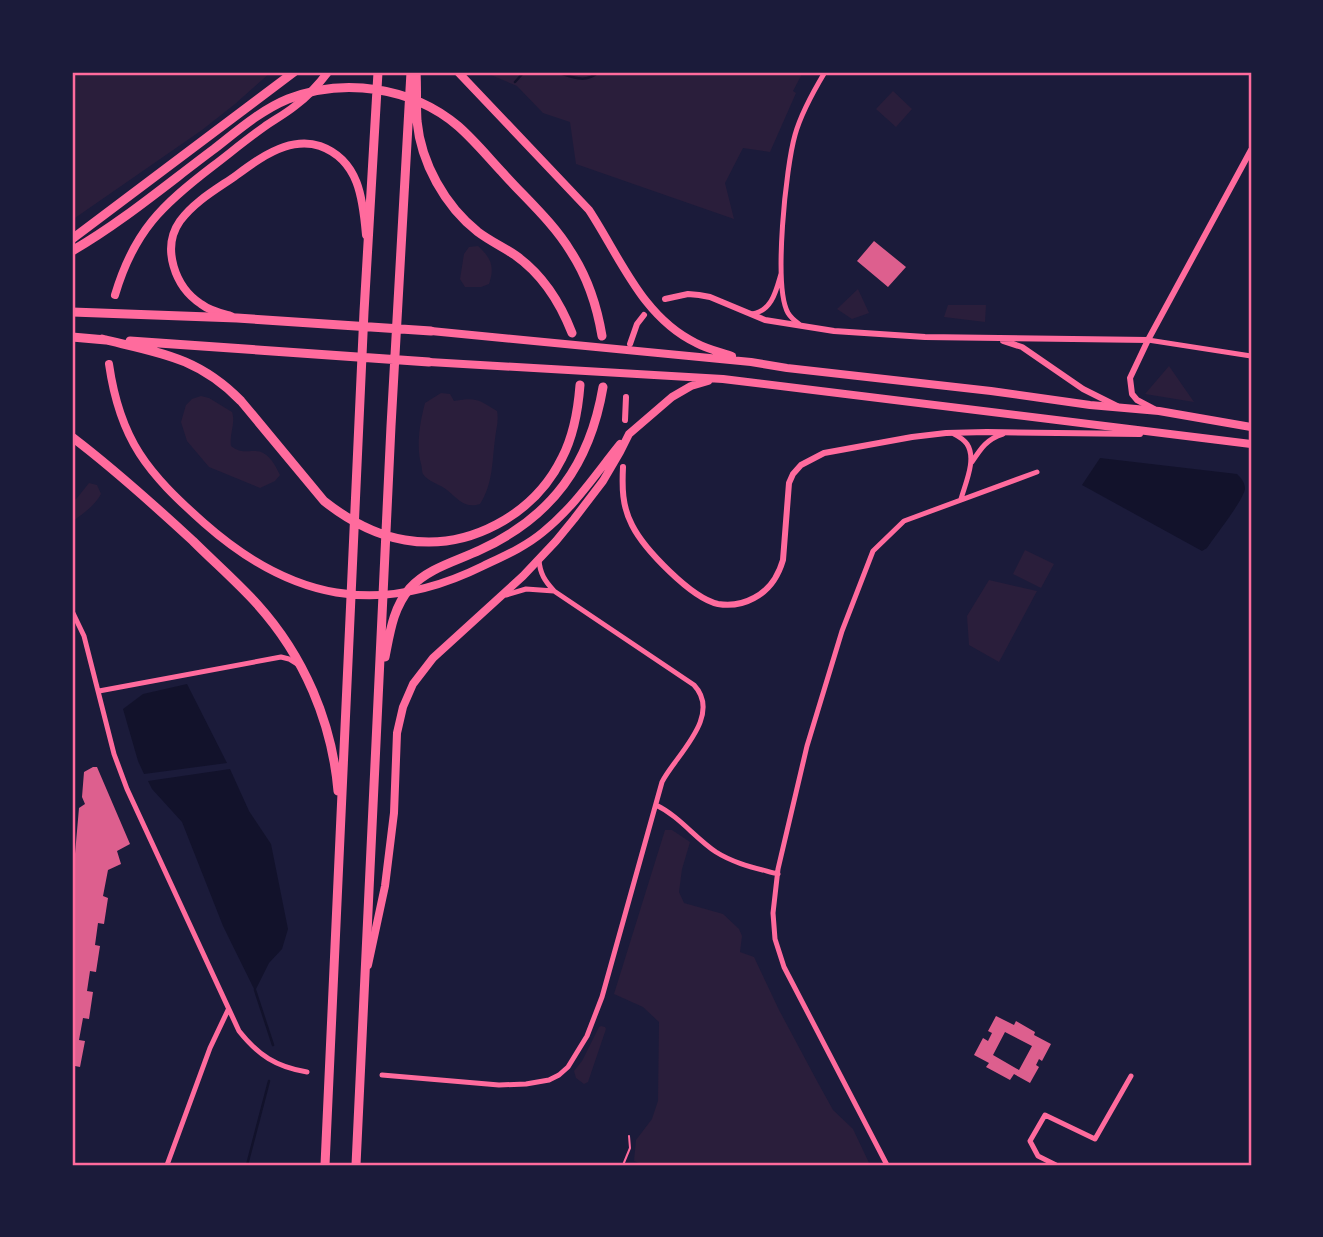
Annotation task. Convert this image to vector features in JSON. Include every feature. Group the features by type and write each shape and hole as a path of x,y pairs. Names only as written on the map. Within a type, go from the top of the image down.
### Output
{"highway":[{"path":"72,239 294,72"},
{"path":"326,1165 367,255 378,72"},
{"path":"356,1165 390,440 411,72"},
{"path":"416,72 419,133 440,188 471,226 535,272 555,298 572,332"},
{"path":"72,251 121,219 257,116 288,99 321,90 371,88 438,111 458,126 510,181 555,230 572,253 592,296 602,336"},
{"path":"72,312 237,318 426,330"},
{"path":"72,337 424,361"},
{"path":"103,339 181,359 201,369 241,401 312,489 333,508 352,521 375,531 396,538 419,541 450,540 481,532 507,519 531,500 554,472 566,450 575,423 580,386"},
{"path":"379,694 391,624 402,599 413,585 426,575 508,536 542,510 568,480 583,455 598,415 603,387"},
{"path":"72,437 160,510 240,586 282,635 317,700 331,746 341,828"}],"main road":[{"path":"115,295 135,245 165,205 296,106 328,72"},
{"path":"458,72 589,210 640,295 655,313 676,331 696,343 751,362"},
{"path":"237,318 200,304 182,285 172,262 173,234 189,210 202,199 274,151 298,144 313,144 337,154 345,162 358,184 364,214 367,255"},
{"path":"426,330 751,362 1159,411 1251,427"},
{"path":"424,361 723,379 1251,444"},
{"path":"109,363 112,388 120,413 132,441 150,470 173,495 222,539 271,571 291,580 333,592 378,595 432,587 474,571 529,542 569,508 629,434 660,406 691,386 723,379"},
{"path":"366,978 385,886 394,813 397,733 408,695 433,657 539,560 588,501 612,466 629,434"}],"street":[{"path":"803,327 787,312 784,301 782,271 787,169 795,134 804,111 825,72"},
{"path":"1159,411 1137,400 1132,394 1130,378 1251,150"},
{"path":"749,314 758,313 769,304 782,271"},
{"path":"666,299 677,295 699,295 780,323 880,335 1148,340 1251,356"},
{"path":"630,344 637,324 644,315"},
{"path":"980,338 1022,347 1083,389 1122,408"},
{"path":"625,420 626,397"},
{"path":"971,464 985,443 1007,432"},
{"path":"623,467 622,490 626,510 640,540 672,573 704,599 727,605 753,599 773,583 779,572 785,546 789,483 801,465 824,453 912,437 953,433 1165,434"},
{"path":"953,433 968,444 971,454 971,464 961,499"},
{"path":"887,1165 784,967 775,939 773,913 778,874 807,746 842,631 873,551 904,521 1037,472"},
{"path":"382,1075 526,1084 550,1080 568,1067 587,1036 602,997 667,773 698,730 703,710 698,689 554,592 540,573 539,560"},
{"path":"501,597 526,589 554,592"},
{"path":"72,611 84,636 114,754 127,789 228,1010 239,1031 261,1055 275,1063 307,1072"},
{"path":"99,691 281,657 301,666"},
{"path":"656,805 715,851 745,865 778,874"},
{"path":"167,1165 209,1048 228,1010"},
{"path":"1056,1165 1038,1156 1030,1141 1045,1115 1095,1139 1131,1076"}],"path":[{"path":"778,72 784,73"},
{"path":"623,1165 630,1148 629,1136"}],"shaded area":[{"path":"72,72 271,72 202,130 72,220"},
{"path":"484,72 803,72 770,152 743,148 725,183 734,219 576,164 570,122 543,113 517,86"},
{"path":"893,91 912,109 896,127 876,109"},
{"path":"478,246 491,263 489,284 465,287 460,279 464,254 469,247"},
{"path":"858,289 869,313 852,319 837,309"},
{"path":"948,305 986,305 985,322 944,317"},
{"path":"1169,366 1194,402 1145,394"},
{"path":"441,393 450,394 454,401 477,400 497,411 491,473 480,504 462,502 423,473 419,441 423,410 425,403"},
{"path":"201,396 232,412 231,446 240,451 259,451 267,455 280,475 275,481 260,488 209,467 187,441 181,422 186,405"},
{"path":"1100,458 1237,474 1244,482 1245,489 1228,518 1202,551 1082,485"},
{"path":"89,483 97,485 101,494 91,507 72,522 72,502"},
{"path":"1025,550 1054,564 1041,588 1013,574"},
{"path":"989,580 1037,591 999,662 969,645 967,616"},
{"path":"187,684 227,763 144,774 123,709 143,694"},
{"path":"230,769 249,811 271,844 288,929 282,949 269,963 255,991 223,926 182,822 148,781"},
{"path":"665,830 672,830 690,842 679,892 684,903 723,914 739,929 742,936 740,952 754,957 779,1010 833,1110 853,1129 870,1165 644,1165 634,1161 636,1140 652,1119 658,1101 659,1022 643,1007 614,994"},
{"path":"601,1026 606,1029 588,1082 584,1084 576,1078 574,1071"}],"building":[{"path":"874,241 906,267 888,287 857,261"},
{"path":"97,767 130,844 117,851 121,864 108,870 103,896 108,898 104,924 98,923 95,945 100,946 96,972 90,971 87,991 93,992 89,1019 83,1018 79,1040 85,1041 80,1067 75,1066 72,1074 72,888 79,808 85,804 82,797 84,772"},
{"path":"996,1016 1014,1025 1016,1021 1051,1044 1042,1061 1039,1059 1036,1065 1039,1067 1030,1083 1014,1074 1010,1080 986,1067 989,1063 974,1055 983,1038 988,1041 992,1033 988,1031","holes":["1005,1032 1032,1046 1019,1070 993,1055"]}],"waterway":[{"path":"515,82 524,72"},
{"path":"556,72 583,79 599,72"},
{"path":"255,990 273,1045"},
{"path":"247,1165 269,1081"}]}
